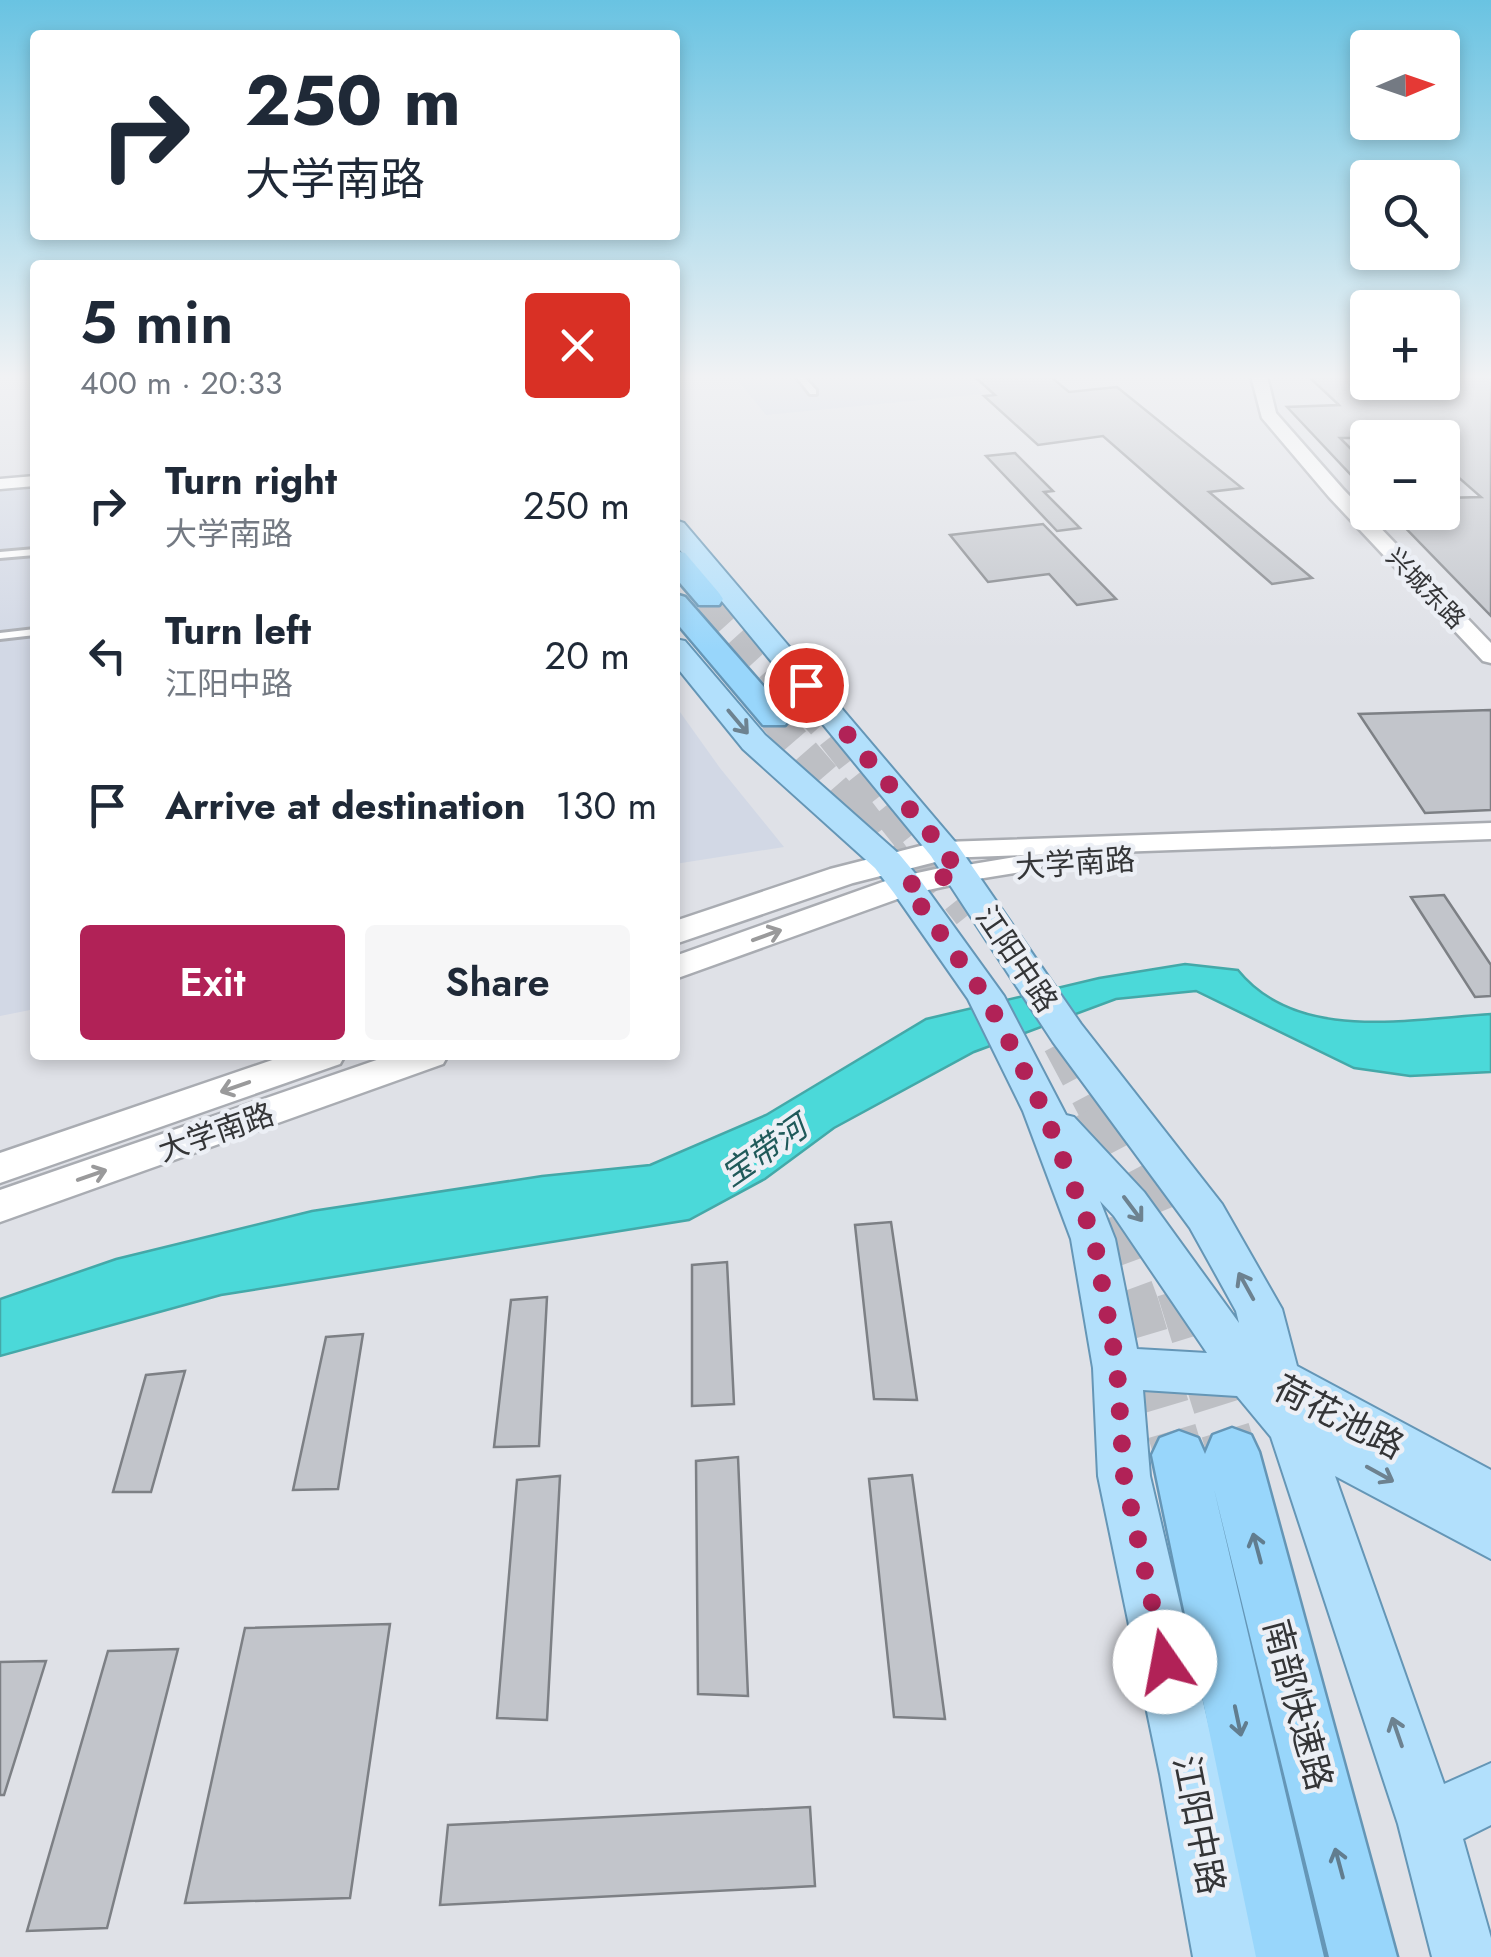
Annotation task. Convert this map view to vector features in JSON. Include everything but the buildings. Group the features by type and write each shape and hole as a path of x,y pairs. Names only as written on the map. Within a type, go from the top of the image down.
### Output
{"highway":[{"path":"680,565 709,599"},
{"path":"680,609 774,718"},
{"name":"南部快速路","path":"1290,1957 1206,1454 1363,1957"}],"main road":[{"name":"江阳中路","path":"680,534 952,862 1034,979 1066,1033 1206,1216 1258,1309 1273,1394 1428,1824 1464,1957"},
{"name":"江阳中路","path":"680,653 754,742 897,873 985,996 1044,1111 1094,1239 1117,1368 1124,1476 1190,1774 1224,1957"},
{"name":"大学南路","path":"680,932 952,862"},
{"name":"大学南路","path":"680,966 897,873"},
{"name":"大学南路","path":"0,1168 313,1060"},
{"name":"大学南路","path":"0,1206 416,1060"},
{"name":"江阳中路","path":"1044,1111 1130,1204 1273,1394"},
{"name":"荷花池路","path":"1117,1368 1273,1394 1491,1497"},
{"name":"荷花池路","path":"1273,1394 1491,1535"},
{"path":"1428,1824 1491,1793"}],"street":[{"name":"兴城东路","path":"1314,467 1491,656"},
{"path":"0,484 30,481"},
{"name":"大学南路","path":"952,862 1491,831"},
{"name":"大学南路","path":"952,862 1491,846"}],"lane":[{"path":"0,555 30,552"},
{"path":"0,636 30,633"}],"shaded area":[{"path":"30,484 30,1010 0,1016 0,486"},
{"path":"680,712 720,768 784,847 680,863"}],"water":[{"name":"宝带河","path":"1185,964 1238,970 1262,993 1291,1008 1322,1017 1390,1022 1491,1014 1491,1072 1410,1076 1354,1068 1196,991 1116,999 974,1052 834,1128 765,1179 689,1220 221,1295 0,1356 0,1299 116,1259 312,1211 542,1176 650,1165 766,1115 926,1019 1099,978"}],"tunnel":[{"path":"709,599 827,729 889,808"},
{"path":"774,718 852,808"},
{"path":"850,805 899,869"},
{"path":"887,805 972,912"},
{"path":"1062,1042 1097,1108"},
{"path":"1096,1106 1134,1178 1158,1236"},
{"path":"1103,1220 1135,1307 1179,1455"},
{"path":"1181,1289 1232,1452"}],"route":[{"path":"806,685 944,850 959,874 906,885 985,996 1044,1111 1094,1239 1117,1368 1124,1476 1165,1662"}]}
